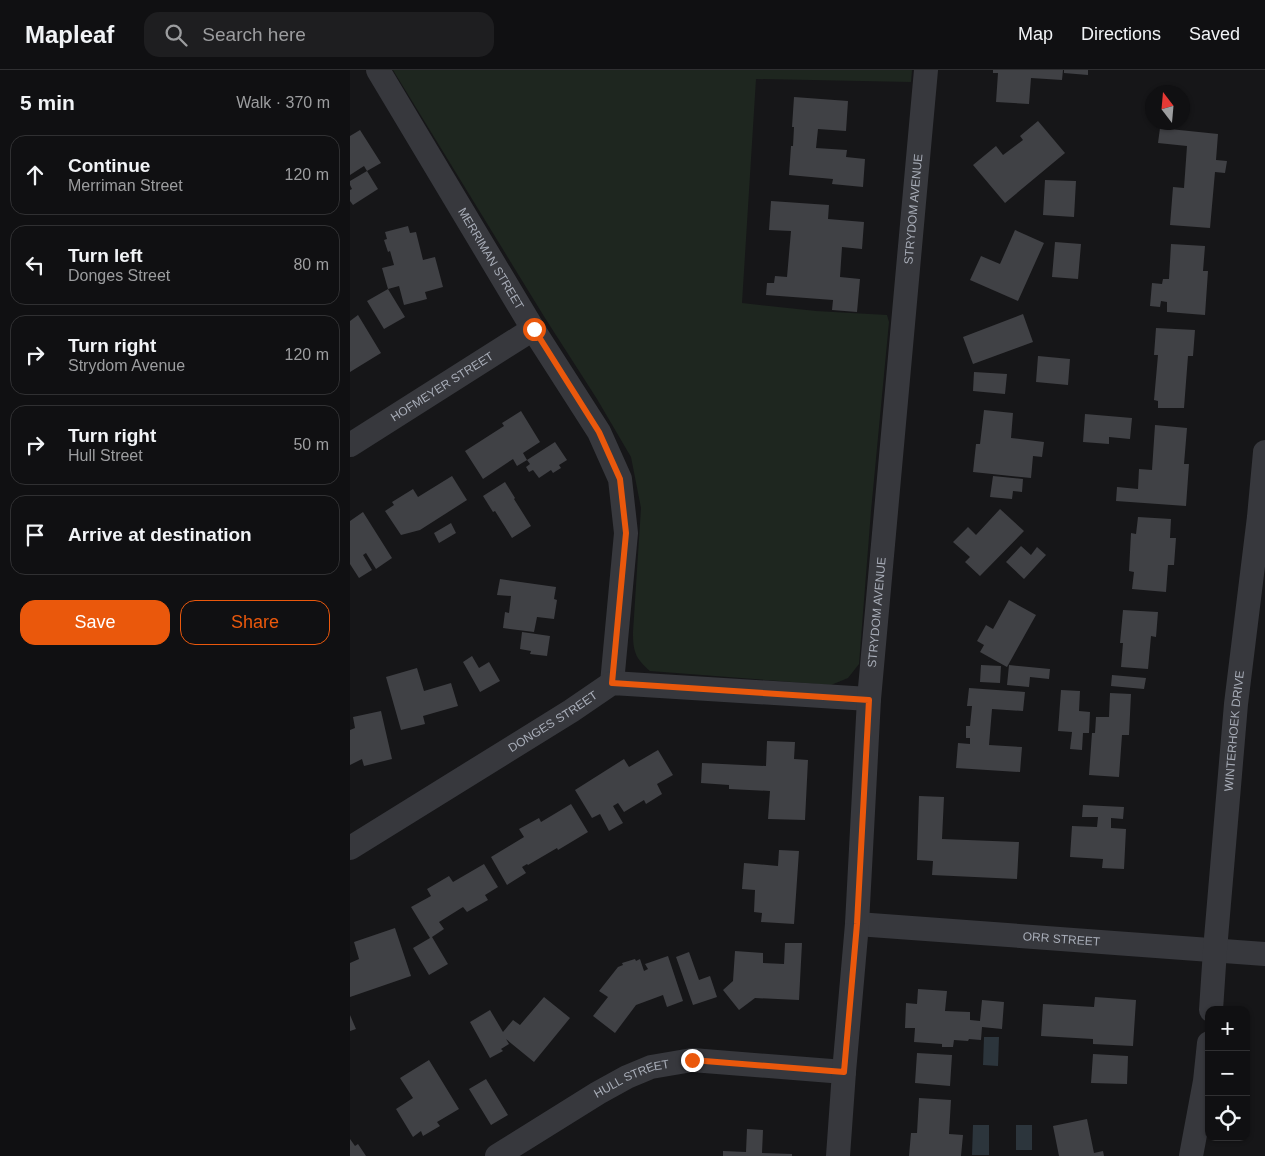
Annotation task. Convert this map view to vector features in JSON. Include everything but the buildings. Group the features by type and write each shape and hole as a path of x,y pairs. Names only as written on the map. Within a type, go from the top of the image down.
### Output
{"street":[{"name":"MERRIMAN STREET","path":"378,70 534,329 599,432 620,479 626,533 612,683"},
{"name":"STRYDOM AVENUE","path":"838,1156 857,924 869,700 926,70"},
{"name":"HOFMEYER STREET","path":"350,445 534,329"},
{"name":"WINTERHOEK DRIVE","path":"1211,1006 1214,950 1236,704 1260,517 1265,452"},
{"path":"612,683 869,700"},
{"name":"DONGES STREET","path":"350,848 571,711 612,683"},
{"name":"ORR STREET","path":"857,924 1265,954"},
{"path":"1191,1156 1205,1081 1208,1051"},
{"name":"HULL STREET","path":"498,1156 598,1093 627,1077 652,1067 692,1060 844,1072"}],"shaded area":[{"path":"393,70 912,70 911,82 756,79 742,303 816,311 887,315 889,322 859,664 848,678 831,685 650,671 638,658 634,649 633,632 641,508 631,457"},
{"path":"984,1037 999,1037 998,1066 983,1065"},
{"path":"973,1125 989,1125 989,1155 972,1155"},
{"path":"1016,1125 1032,1125 1032,1150 1016,1150"}],"route":[{"path":"534,329 599,432 620,479 626,533 612,683 869,700 857,924 844,1072 692,1060"}]}
